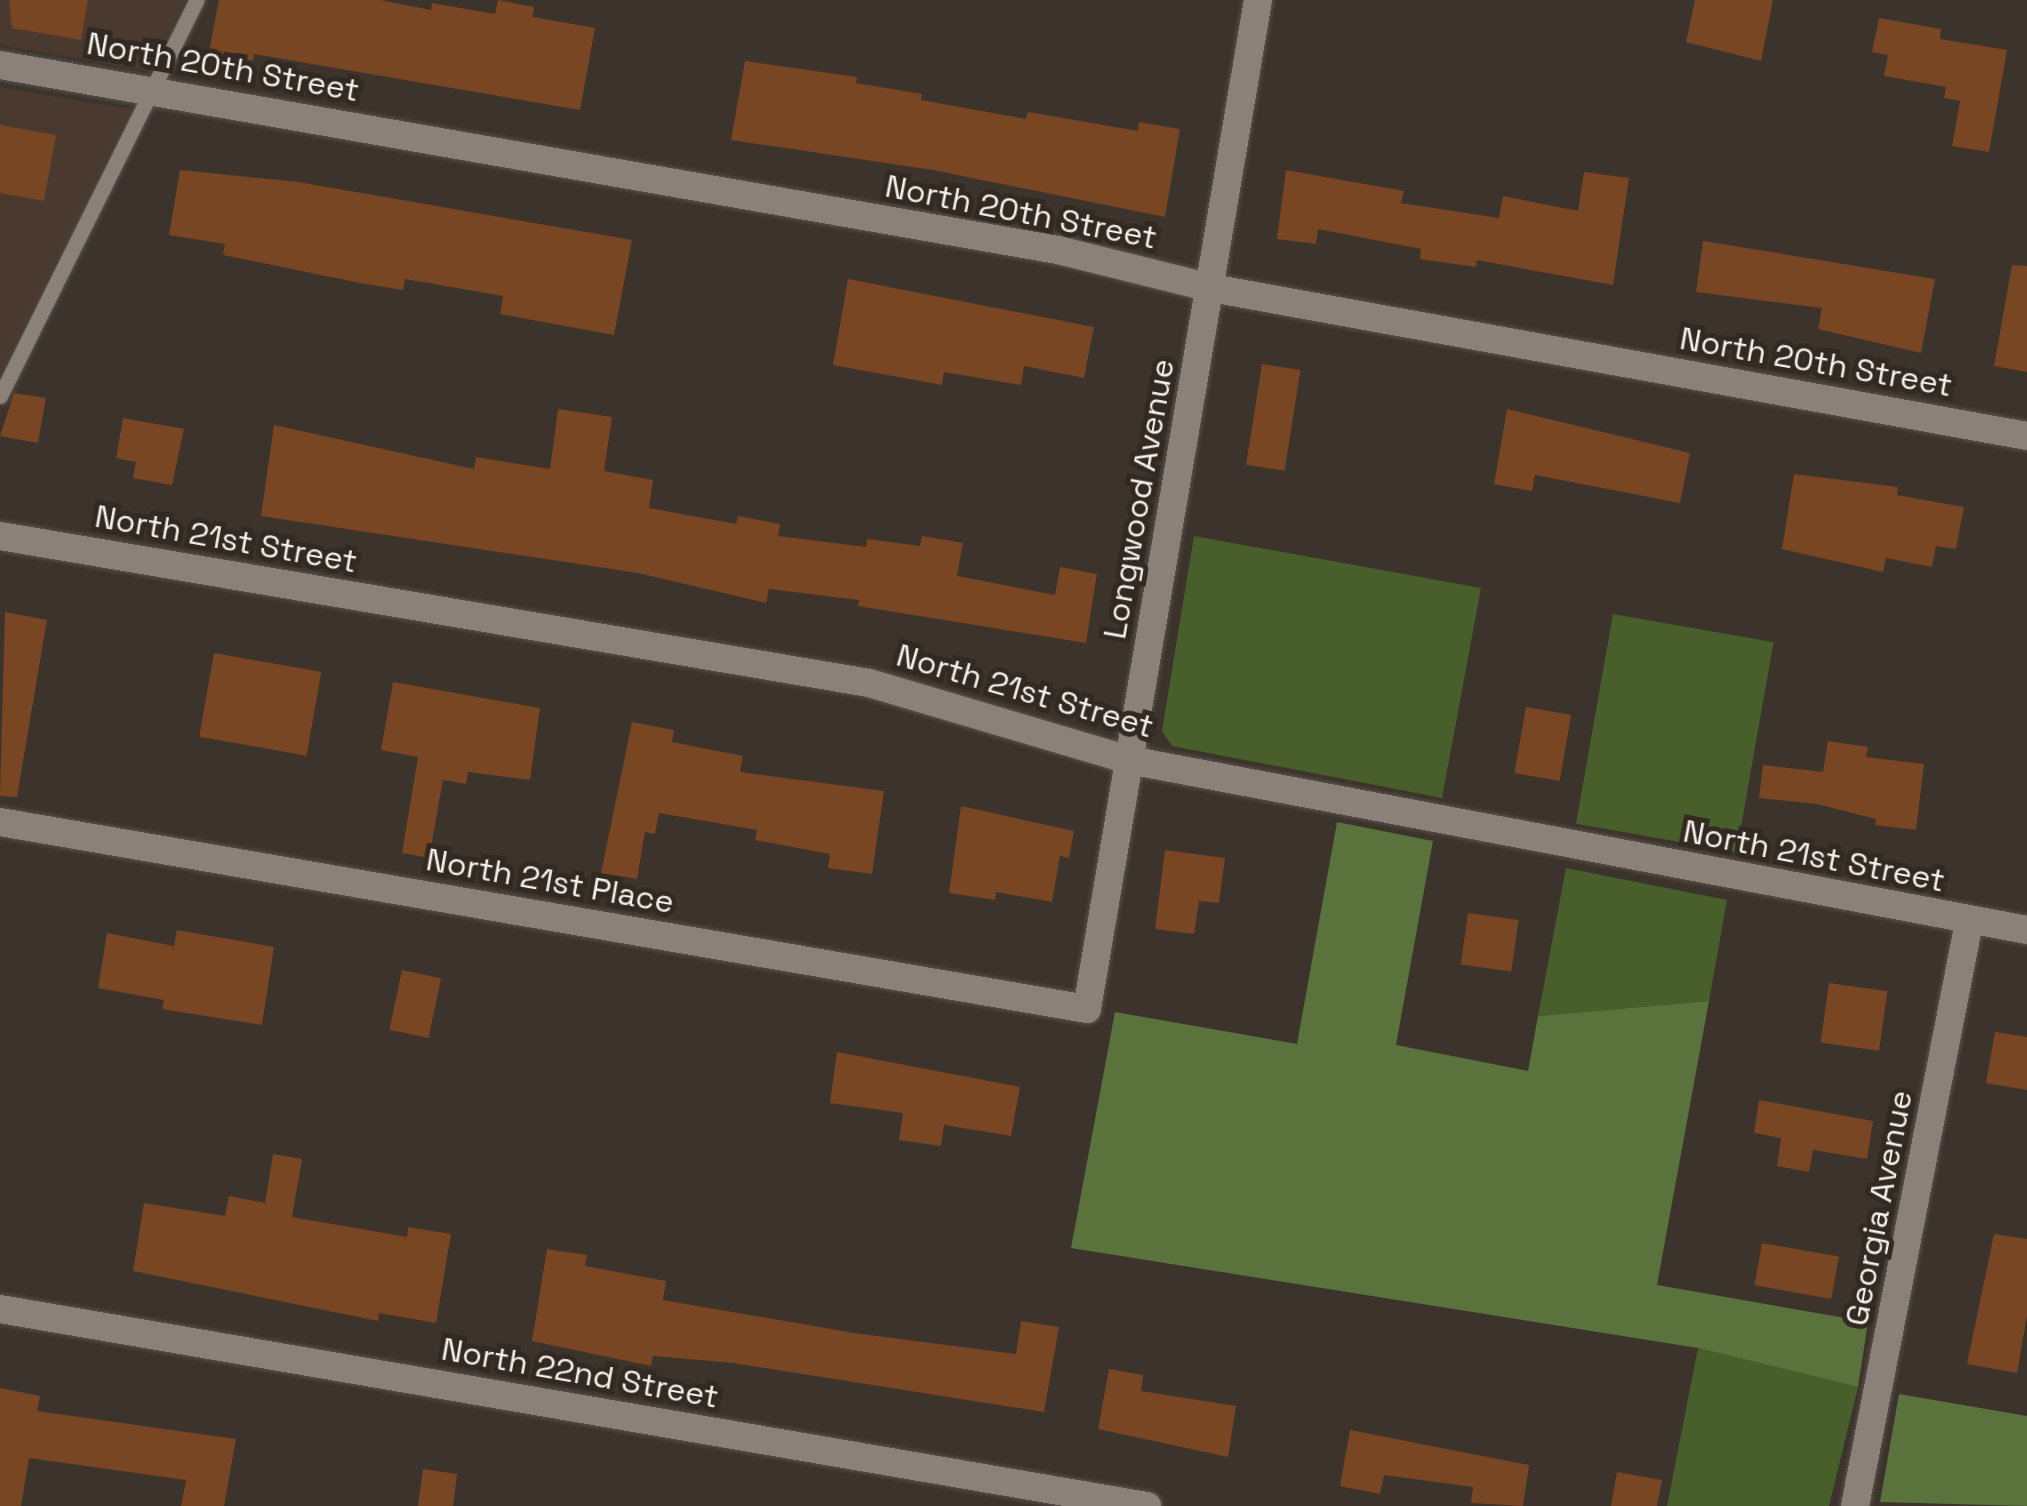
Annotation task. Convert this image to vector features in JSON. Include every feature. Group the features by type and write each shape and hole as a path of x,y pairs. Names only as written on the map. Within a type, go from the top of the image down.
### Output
{"street":[{"name":"Longwood Avenue","path":"1087,1009 1258,0"},
{"name":"North 20th Street","path":"0,65 1058,250 1211,288 2027,436"},
{"name":"North 21st Street","path":"0,536 869,683 1129,760 2027,930"},
{"name":"North 21st Place","path":"0,822 1087,1009"},
{"name":"Georgia Avenue","path":"1855,1506 1969,922"},
{"name":"North 22nd Street","path":"0,1308 1147,1506"}],"lane":[{"path":"0,396 196,0"}],"shaded area":[{"path":"0,0 185,0 148,71 0,45"},
{"path":"0,87 131,109 0,374"}],"green space":[{"path":"1194,536 1481,588 1442,798 1172,746 1162,731"},
{"path":"1613,614 1774,642 1737,852 1576,824"},
{"path":"1337,822 1433,841 1396,1045 1528,1071 1538,1016 1709,1001 1657,1285 1868,1322 1858,1387 1698,1348 1071,1248 1115,1012 1297,1044"},
{"path":"1566,868 1727,900 1709,1001 1538,1016"},
{"path":"1698,1348 1858,1387 1829,1506 1667,1506"},
{"path":"1899,1394 2027,1416 2027,1506 1880,1502"}],"building":[{"path":"9,0 88,0 81,40 12,28"},
{"path":"219,0 380,0 431,10 432,3 495,14 498,0 534,7 533,17 595,28 580,110 254,54 253,61 209,52"},
{"path":"1695,0 1773,0 1761,61 1686,42"},
{"path":"1879,18 1941,29 1940,39 2007,50 1989,152 1952,146 1960,101 1944,98 1946,87 1884,76 1888,55 1872,52"},
{"path":"745,61 857,77 856,83 922,94 921,100 1026,119 1028,112 1138,131 1139,122 1180,129 1165,217 933,170 731,140"},
{"path":"0,125 56,135 44,201 0,193"},
{"path":"180,170 298,182 632,240 614,335 500,314 503,296 405,279 403,290 360,283 223,255 225,244 169,235"},
{"path":"1286,170 1404,191 1401,203 1499,218 1503,196 1578,211 1584,172 1629,178 1613,285 1477,260 1476,267 1420,259 1421,249 1318,229 1316,244 1277,239"},
{"path":"1703,241 1935,279 1921,353 1818,329 1822,308 1696,292"},
{"path":"2012,265 2027,266 2027,372 1994,366"},
{"path":"848,279 1094,327 1084,378 1024,366 1021,385 944,372 942,385 833,365"},
{"path":"1262,364 1301,370 1285,471 1246,465"},
{"path":"14,393 46,398 38,443 0,436"},
{"path":"558,409 612,417 604,471 653,480 649,508 736,524 738,516 780,524 778,536 866,547 867,539 920,546 922,536 963,543 957,576 1055,595 1060,567 1097,574 1086,643 858,606 859,600 769,589 766,603 638,573 261,516 274,425 474,469 476,457 550,469"},
{"path":"1507,409 1690,453 1680,503 1535,475 1532,491 1494,484"},
{"path":"123,418 184,429 172,485 133,478 136,462 116,458"},
{"path":"1794,474 1898,487 1897,495 1964,507 1956,549 1936,546 1932,567 1886,558 1883,572 1782,549"},
{"path":"5,612 47,620 17,797 0,796"},
{"path":"214,653 321,672 307,756 199,737"},
{"path":"393,682 540,708 530,780 468,772 466,784 443,780 429,858 402,853 418,757 381,750"},
{"path":"1526,707 1571,715 1560,781 1514,773"},
{"path":"632,722 674,730 672,742 743,756 740,772 884,791 872,874 828,868 830,854 755,840 757,830 659,813 655,834 645,832 637,879 601,873"},
{"path":"1828,741 1868,747 1866,757 1924,764 1916,830 1875,825 1876,819 1817,804 1759,798 1763,765 1823,772"},
{"path":"961,806 1074,831 1069,858 1060,856 1052,902 996,892 995,900 949,893"},
{"path":"1165,850 1225,858 1219,903 1199,901 1194,934 1155,929"},
{"path":"1468,913 1519,920 1511,972 1461,964"},
{"path":"177,930 274,947 262,1025 162,1009 164,1000 98,988 107,933 174,946"},
{"path":"402,970 441,978 428,1038 389,1030"},
{"path":"1829,983 1887,991 1879,1051 1821,1042"},
{"path":"1995,1032 2027,1037 2027,1090 1986,1083"},
{"path":"837,1052 1020,1087 1011,1136 944,1125 941,1146 899,1140 903,1113 830,1103"},
{"path":"1759,1100 1873,1121 1867,1159 1813,1150 1809,1172 1777,1166 1781,1138 1754,1133"},
{"path":"273,1154 302,1159 292,1217 407,1237 408,1227 451,1234 436,1323 379,1313 378,1321 133,1271 144,1203 225,1216 229,1196 265,1203"},
{"path":"1994,1234 2027,1239 2027,1316 2017,1373 1967,1364"},
{"path":"1762,1243 1839,1257 1831,1299 1755,1285"},
{"path":"547,1249 587,1255 585,1266 666,1281 663,1300 854,1333 1016,1354 1021,1321 1059,1327 1044,1412 733,1363 653,1356 651,1366 532,1341"},
{"path":"1109,1369 1143,1375 1141,1391 1236,1406 1228,1457 1098,1429"},
{"path":"0,1388 40,1396 37,1411 236,1439 224,1506 181,1506 186,1480 29,1458 21,1506 0,1506"},
{"path":"1350,1430 1529,1465 1523,1506 1471,1503 1473,1487 1384,1475 1380,1494 1340,1486"},
{"path":"423,1469 457,1474 453,1506 418,1506"},
{"path":"1617,1472 1662,1480 1657,1506 1611,1506"}]}
